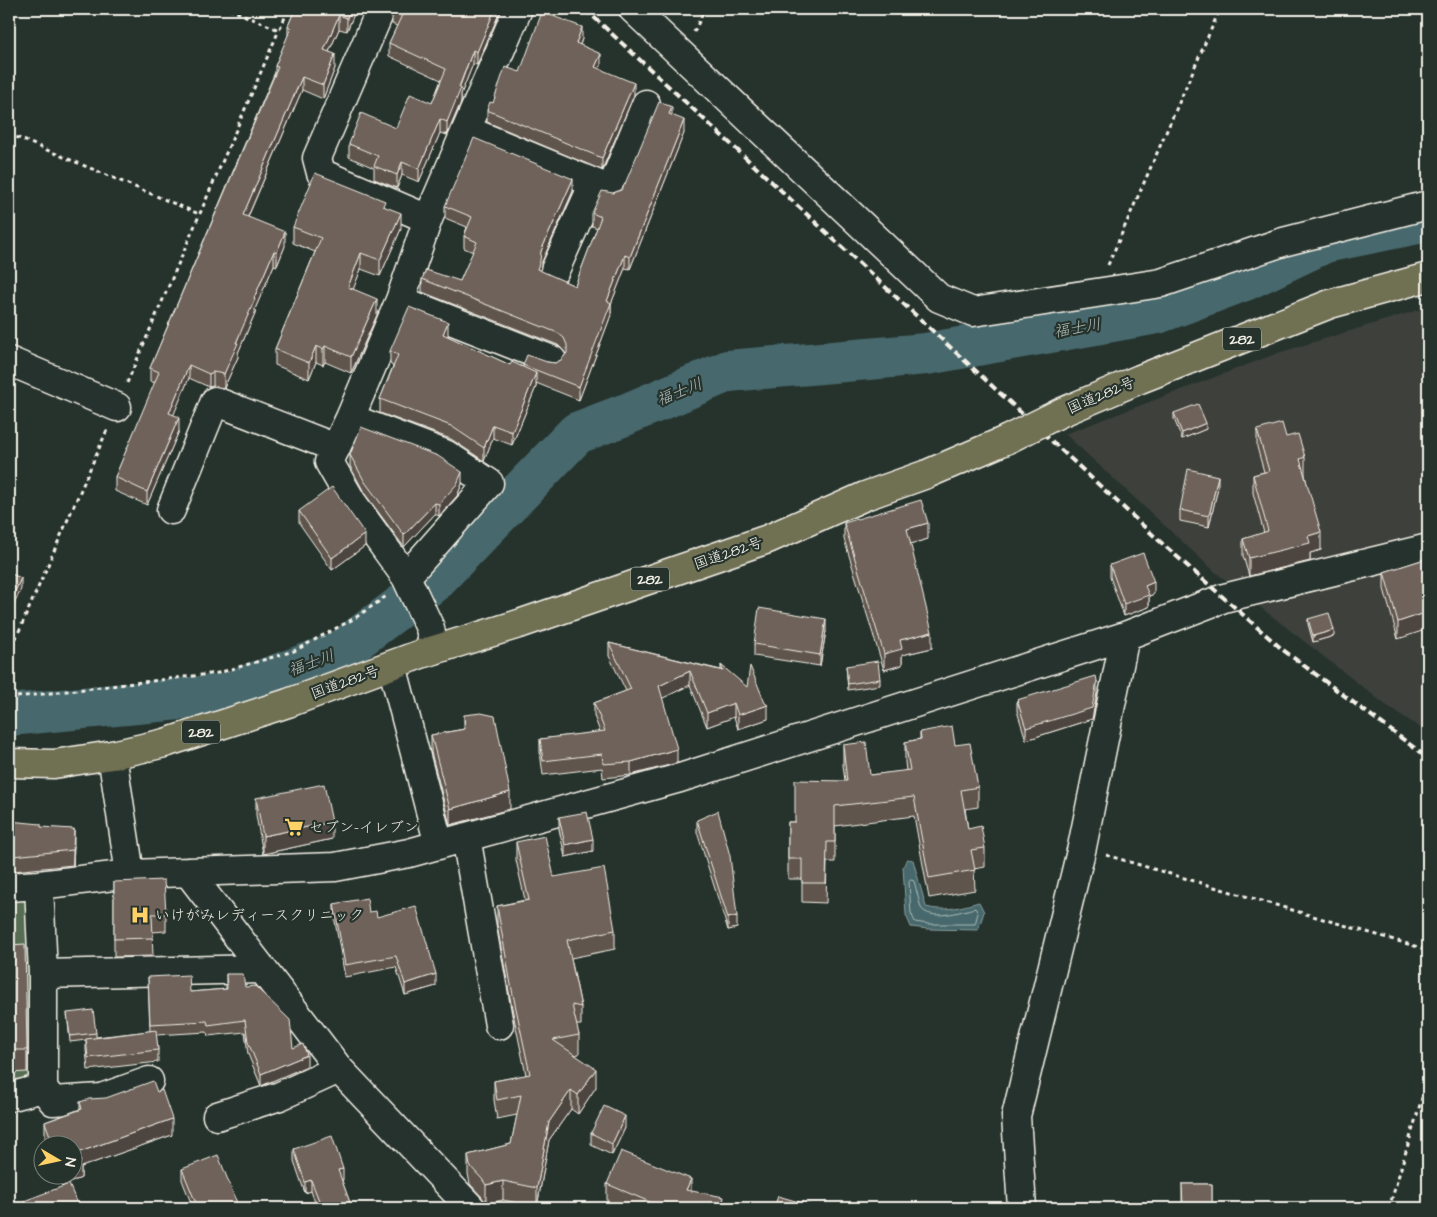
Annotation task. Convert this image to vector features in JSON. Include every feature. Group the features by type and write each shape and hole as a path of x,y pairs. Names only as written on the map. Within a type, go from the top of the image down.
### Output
{"highway":[{"name":"国道282号","path":"9,763 54,764 165,744 392,665 432,639 522,623 768,539 865,496 927,474 1006,440 1060,413 1140,379 1330,304 1428,277"}],"street":[{"path":"381,9 317,158 321,173 428,219"},
{"path":"432,639 408,579 352,502 329,462 350,418 400,300 428,219 518,9"},
{"path":"633,9 939,298 973,312 1161,283 1283,242 1428,204"},
{"path":"466,130 611,190 646,104"},
{"path":"555,270 594,183"},
{"path":"400,300 552,360"},
{"path":"9,361 117,407"},
{"path":"171,510 216,401 336,448"},
{"path":"350,418 445,454 489,483 408,579"},
{"path":"9,887 130,874 335,867 409,853 680,778 1125,636 1224,598 1428,548"},
{"path":"1022,1208 1016,1116 1082,848 1125,636"},
{"path":"392,665 439,845"},
{"path":"112,755 130,874"},
{"path":"466,837 500,1025"},
{"path":"188,872 340,1069 471,1208"},
{"path":"39,885 43,974 43,1088 53,1101 101,1098 149,1081"},
{"path":"43,974 262,969"},
{"path":"217,1116 280,1096 340,1069"},
{"path":"9,1097 43,1088"}],"path":[{"path":"229,9 279,30"},
{"path":"9,654 289,9"},
{"path":"1096,293 1220,9"},
{"path":"9,134 199,214"},
{"path":"9,698 218,673 294,651 355,618 408,579"},
{"path":"1082,848 1428,950"},
{"path":"1388,1208 1428,1078"}],"shaded area":[{"path":"1428,307 1428,733 1383,703 1214,571 1065,434 1278,353"}],"green space":[{"path":"31,900 38,1079 9,1086 9,901"}],"water":[{"path":"907,859 913,860 926,907 946,909 979,902 984,912 978,930 911,927 906,915 903,867"}],"building":[{"path":"295,9 350,9 347,18 339,15 324,50 335,54 323,85 302,77 243,215 285,232 277,252 274,251 224,374 213,372 209,374 189,365 169,413 179,417 147,492 115,477 159,372 150,368 278,67 275,66 291,28 288,26"},
{"path":"392,9 495,9 477,52 473,50 459,87 461,88 447,122 440,119 419,169 402,162 397,175 374,166 378,156 349,144 361,113 396,128 410,94 432,103 446,69 389,43 402,15 392,11"},
{"path":"542,12 582,27 576,43 601,54 595,67 634,83 602,158 487,110 490,102 493,103 505,67 520,72"},
{"path":"659,102 672,107 669,114 684,120 630,257 625,255 607,301 611,303 579,387 523,365 527,355 547,362 555,363 561,360 567,353 567,345 564,338 558,333 422,279 426,270 460,281 477,242 464,236 472,217 445,206 474,138 573,179 541,251 537,269 575,286 601,217 592,213 602,191 613,193 621,190 625,184"},
{"path":"315,173 385,201 383,206 401,213 380,260 361,253 348,287 377,299 351,357 325,346 323,349 316,346 309,363 275,349 321,238 293,227"},
{"path":"409,307 448,322 443,334 510,365 512,362 536,373 512,432 493,425 484,448 451,426 380,399 398,355 390,351"},
{"path":"1198,404 1206,423 1182,433 1174,413"},
{"path":"1282,423 1286,437 1298,434 1305,457 1300,459 1321,532 1308,536 1310,543 1249,558 1243,539 1268,531 1253,475 1269,471 1257,430"},
{"path":"361,427 438,456 462,472 457,484 439,504 435,503 404,535 365,482 350,455"},
{"path":"1188,469 1218,476 1209,516 1180,510"},
{"path":"332,487 365,534 332,558 299,511"},
{"path":"921,500 928,523 907,529 932,632 900,640 902,649 884,654 844,523"},
{"path":"1143,553 1154,582 1145,586 1149,595 1124,604 1110,565"},
{"path":"1428,558 1428,612 1398,622 1384,572"},
{"path":"9,573 21,578 9,605"},
{"path":"759,608 826,619 820,655 754,644"},
{"path":"1329,613 1334,630 1313,636 1308,619"},
{"path":"609,643 723,671 721,665 747,687 750,666 765,703 768,705 738,715 734,703 707,713 690,671 659,686 677,749 631,762 603,764 602,754 543,761 540,739 605,731 594,703 631,689"},
{"path":"878,661 880,679 848,684 846,666"},
{"path":"1096,676 1097,681 1092,708 1026,728 1017,700"},
{"path":"481,713 495,716 510,792 450,809 431,735 465,729 464,715"},
{"path":"952,726 955,745 970,743 978,787 961,790 968,829 981,826 985,848 971,850 975,870 929,878 914,797 835,806 835,842 827,842 826,883 802,883 802,859 788,859 788,822 795,822 795,780 847,781 843,745 866,742 870,775 910,770 905,742 921,739 920,732"},
{"path":"324,784 332,822 263,836 256,798"},
{"path":"718,811 730,856 737,916 728,918 697,820"},
{"path":"587,812 593,839 565,845 559,817"},
{"path":"9,821 41,824 41,827 74,829 73,850 13,856 13,854 9,854"},
{"path":"545,836 554,877 604,868 615,930 567,940 581,1007 572,1005 579,1035 553,1040 596,1069 578,1095 571,1090 549,1122 537,1188 503,1181 486,1185 470,1166 468,1155 511,1144 521,1095 497,1100 494,1081 530,1074 497,906 529,900 516,842"},
{"path":"164,880 166,914 152,914 153,938 114,939 114,882"},
{"path":"367,898 369,912 376,911 377,917 416,906 436,974 405,984 396,956 345,965 334,904"},
{"path":"25,944 27,1050 9,1050 9,945"},
{"path":"226,974 243,974 245,987 255,986 290,1020 293,1048 303,1044 307,1055 261,1074 248,1042 245,1020 208,1025 207,1021 150,1024 148,977 189,975 190,992 227,989"},
{"path":"93,1010 96,1033 70,1036 67,1013"},
{"path":"156,1030 158,1050 88,1058 86,1039"},
{"path":"153,1081 157,1092 162,1090 172,1119 82,1151 82,1134 49,1134 45,1122 82,1109 80,1102 89,1099 106,1098"},
{"path":"604,1106 625,1116 612,1144 591,1133"},
{"path":"332,1136 343,1169 338,1170 352,1208 322,1208 311,1180 305,1182 294,1149"},
{"path":"621,1151 691,1179 686,1190 724,1197 722,1208 662,1208 607,1184"},
{"path":"218,1155 239,1208 198,1208 182,1169"},
{"path":"69,1184 79,1208 27,1208 24,1201"},
{"path":"1182,1184 1212,1184 1212,1206 1183,1206"},
{"path":"778,1196 820,1208 774,1208"}],"waterway":[{"name":"福士川","path":"9,715 222,695 340,652 434,581 577,433 728,371 926,354 1157,313 1247,279 1325,242 1428,221"}],"railway":[{"path":"585,9 1165,546 1283,650 1428,758"}],"place":[{"name":"セブン-イレブン","path":"294,827"},
{"name":"いけがみレディースクリニック","path":"140,915"}]}
